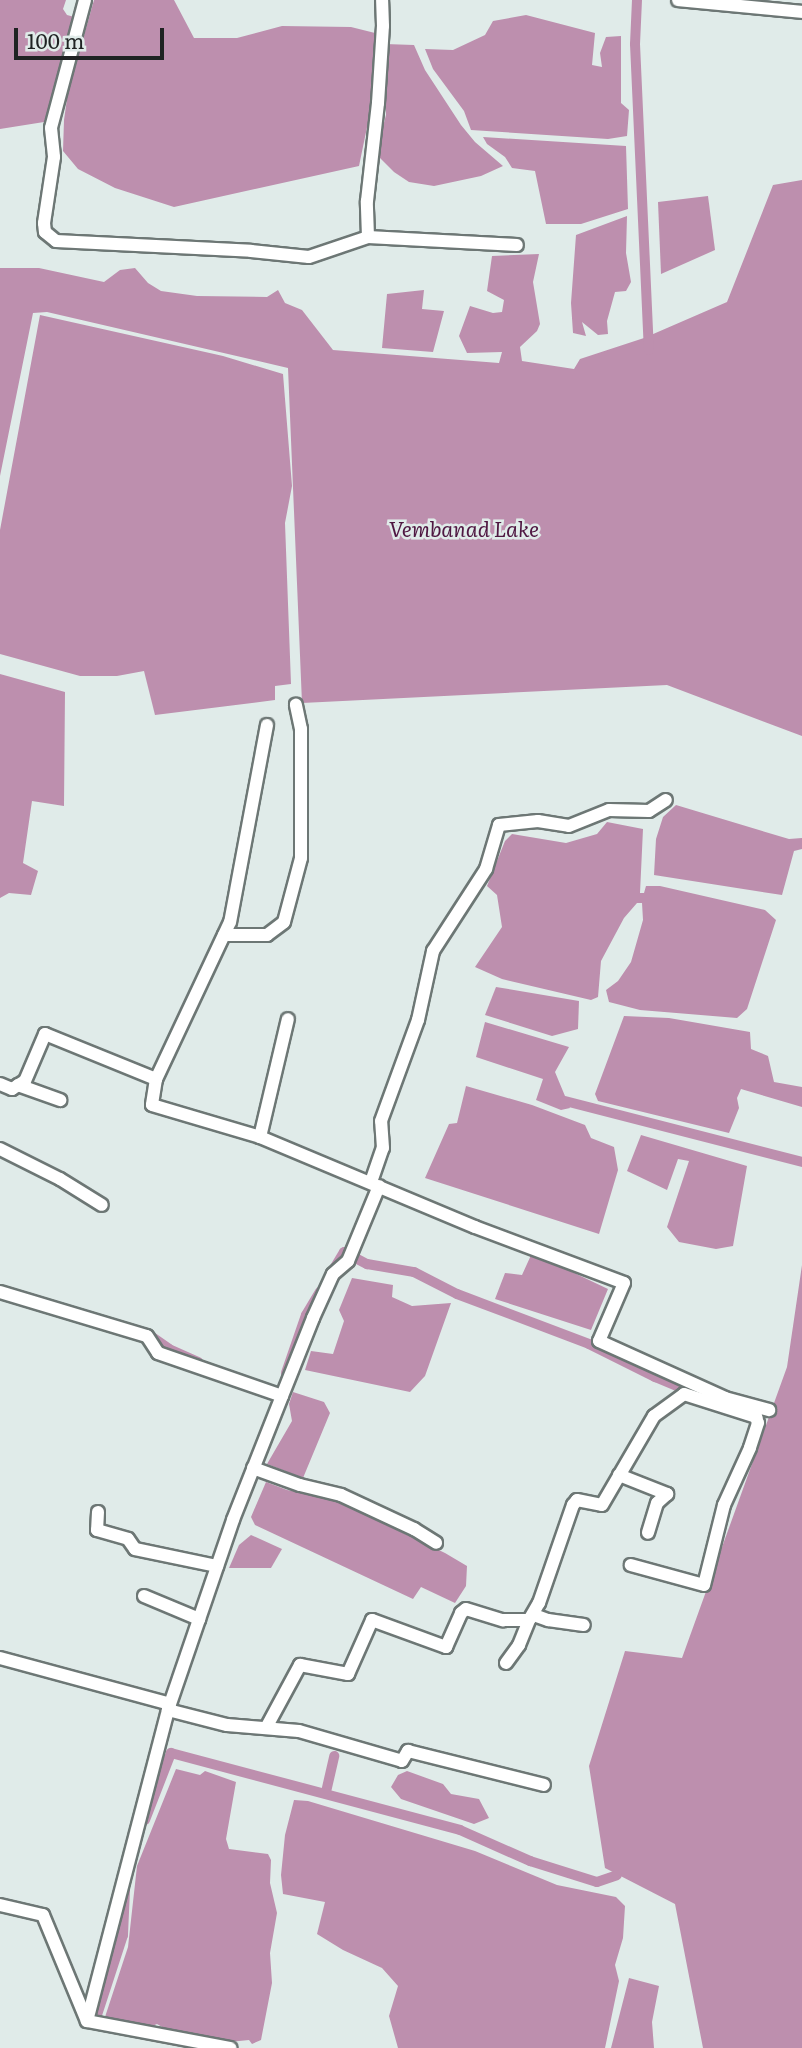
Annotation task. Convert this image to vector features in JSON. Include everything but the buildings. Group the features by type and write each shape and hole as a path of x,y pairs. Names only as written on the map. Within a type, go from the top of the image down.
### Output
{"street":[{"path":"85,0 51,128 54,157 45,232 56,241 251,251 309,257 368,237 517,244"},
{"path":"368,237 367,201 378,103 382,0"},
{"path":"678,0 798,8"},
{"path":"225,935 267,934 284,922 301,858 301,729 296,705"},
{"path":"267,725 230,922 156,1079 152,1105 260,1137 475,1227 624,1283 599,1341 725,1398 769,1410"},
{"path":"87,2021 169,1707 253,1468 333,1274 351,1254 375,1184 383,1148 381,1121 418,1020 433,951 486,869 499,825 538,821 569,826 609,810 649,811 666,800"},
{"path":"260,1137 288,1019"},
{"path":"0,1084 12,1088 25,1081 45,1034 156,1079"},
{"path":"18,1085 60,1100"},
{"path":"0,1149 60,1179 102,1205"},
{"path":"0,1292 146,1336 158,1353 282,1396"},
{"path":"668,1405 679,1377"},
{"path":"506,1663 520,1645 581,1497 602,1504 654,1416 684,1394 756,1417 758,1423 724,1505 704,1584 631,1565"},
{"path":"253,1468 300,1485 341,1495 414,1529 436,1543"},
{"path":"619,1475 667,1494 657,1503 649,1533"},
{"path":"99,1512 97,1530 128,1539 135,1549 217,1566"},
{"path":"144,1596 199,1619"},
{"path":"265,1728 300,1665 348,1674 372,1620 446,1647 461,1613 466,1609 503,1620 532,1618 584,1625"},
{"path":"0,1658 227,1725 299,1731 402,1761 408,1751 544,1785"},
{"path":"0,1905 43,1915 87,2021"},
{"path":"87,2021 154,2041 230,2048"}],"water":[{"path":"0,0 66,0 63,9 67,15 78,18 44,122 0,129"},
{"path":"94,0 174,0 194,38 237,38 282,26 351,27 379,34 371,108 359,166 174,207 115,188 78,169 63,151 64,120 68,92"},
{"path":"526,15 595,33 592,65 602,67 600,53 606,37 621,36 621,103 629,110 627,136 608,139 471,130 464,111 433,69 425,49 453,50 485,35 493,21"},
{"path":"385,44 414,45 425,70 461,125 475,142 503,166 481,176 434,186 409,182 376,154 386,115"},
{"path":"483,137 626,146 628,209 581,224 546,224 535,171 512,168 505,157 487,144"},
{"name":"Vembanad Lake","path":"802,180 802,736 667,685 302,703 288,368 47,312 33,313 0,476 0,268 39,268 104,282 120,270 135,268 148,283 161,291 197,296 267,297 278,290 285,303 302,310 333,350 499,363 502,352 467,353 459,336 470,306 493,313 502,312 504,300 487,291 492,256 539,254 533,282 540,324 537,331 520,347 522,361 574,369 580,359 644,338 727,302 773,185"},
{"path":"708,196 715,250 661,274 658,202"},
{"path":"627,216 626,253 631,282 626,291 615,292 607,321 608,334 598,335 582,322 586,336 573,333 571,303 576,235"},
{"path":"424,290 422,309 444,311 433,352 382,348 387,294"},
{"path":"40,315 223,356 283,374 292,486 285,523 291,684 275,686 275,700 155,715 144,671 117,676 80,676 0,654 0,530"},
{"path":"0,674 65,692 64,806 32,801 23,863 38,871 31,895 9,893 0,898"},
{"path":"676,805 789,839 802,838 802,849 794,851 782,895 654,875 656,839 663,817"},
{"path":"607,822 643,829 640,893 644,893 646,886 660,886 765,910 776,920 747,1009 737,1018 640,1010 609,1002 606,990 618,981 631,962 643,920 642,903 637,903 624,918 601,961 598,997 591,1000 502,979 475,967 502,927 497,895 487,886 505,841 512,834 566,843 597,834"},
{"path":"496,987 579,1001 578,1029 552,1036 485,1015"},
{"path":"624,1016 669,1018 750,1032 751,1049 768,1056 774,1082 802,1087 802,1107 741,1089 737,1098 739,1108 729,1133 598,1101 595,1094"},
{"path":"485,1022 569,1047 555,1072 570,1108 561,1110 536,1100 543,1079 476,1057"},
{"path":"466,1086 532,1105 585,1125 591,1138 614,1147 618,1170 599,1234 425,1178 449,1124 457,1123"},
{"path":"641,1135 747,1166 733,1246 716,1249 679,1242 667,1227 689,1161 678,1159 667,1190 627,1171"},
{"path":"532,1253 608,1289 591,1330 495,1299 505,1273 522,1275"},
{"path":"802,1265 802,2048 703,2048 675,1904 605,1868 589,1766 625,1651 682,1658 787,1367"},
{"path":"352,1278 393,1285 392,1297 412,1306 451,1303 425,1376 410,1392 305,1370 311,1351 333,1354 344,1321 339,1310"},
{"path":"293,1392 324,1402 330,1413 303,1478 267,1464 292,1421 289,1404"},
{"path":"266,1482 287,1490 332,1499 445,1553 467,1566 466,1586 455,1603 421,1587 413,1599 255,1525 251,1517"},
{"path":"251,1535 282,1549 271,1568 229,1568 239,1545"},
{"path":"176,1769 200,1775 205,1771 236,1782 226,1839 229,1849 268,1854 271,1860 270,1883 277,1913 270,1953 272,1983 261,2040 252,2044 249,2040 229,2042 176,2035 157,2024 147,2028 112,2022 105,2017 128,1947 137,1866"},
{"path":"407,1771 443,1784 451,1794 479,1799 489,1818 474,1824 401,1799 391,1787 398,1775"},
{"path":"294,1800 308,1801 475,1851 557,1885 616,1897 625,1906 623,1938 615,1965 619,1981 605,2048 398,2048 389,2016 398,1986 382,1968 343,1950 317,1934 325,1902 283,1894 281,1875 285,1835"},
{"path":"629,1978 659,1986 652,2022 654,2048 611,2048"}],"waterway":[{"path":"637,0 635,44 649,350"},
{"path":"565,1101 802,1162"},
{"path":"332,1272 344,1252 367,1264 414,1272 457,1294 589,1344 696,1394"},
{"path":"286,1373 306,1315 320,1292"},
{"path":"145,1332 169,1349 198,1362"},
{"path":"145,1820 171,1753 460,1830 530,1861 597,1882 617,1875"},
{"path":"326,1792 334,1756"},
{"path":"97,2015 123,1935 125,1889"}]}
